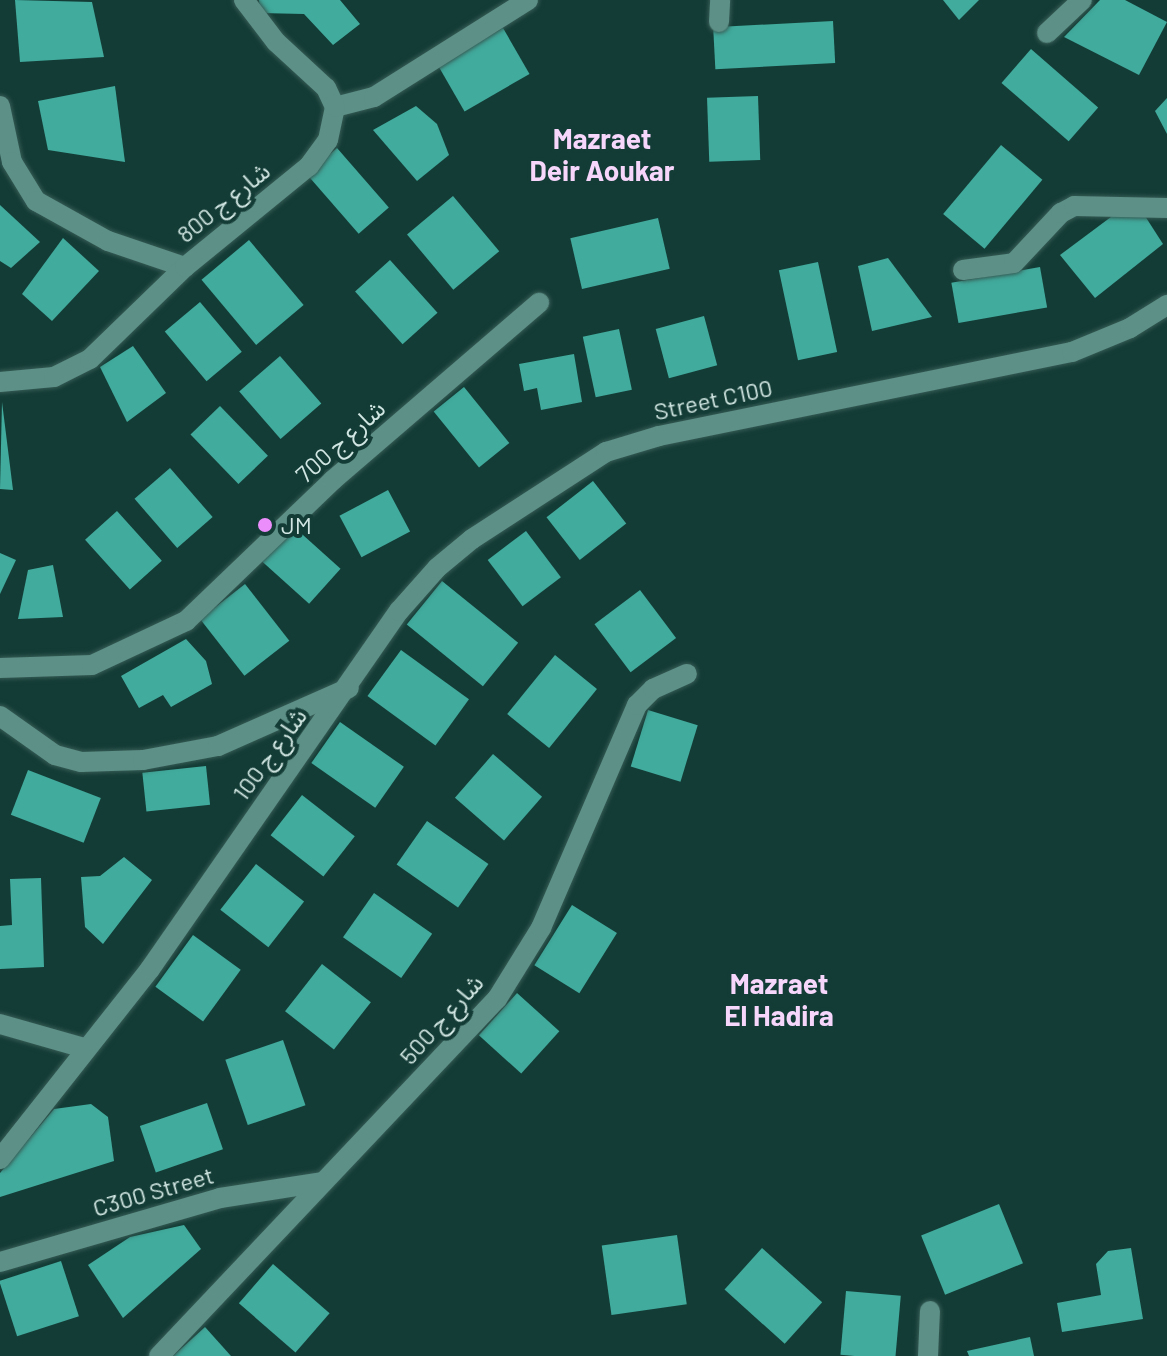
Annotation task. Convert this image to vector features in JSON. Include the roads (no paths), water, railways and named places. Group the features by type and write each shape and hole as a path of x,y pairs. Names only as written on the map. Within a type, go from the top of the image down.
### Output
{"street":[{"path":"244,0 276,42 326,88 335,107 374,97 528,0"},
{"path":"719,22 720,0"},
{"path":"1047,33 1082,0"},
{"path":"0,106 15,170 36,201 108,241 185,267"},
{"name":"شارع ج 800","path":"0,382 54,377 90,359 185,267 309,166 328,140 335,107"},
{"path":"963,270 1014,263 1074,206 1167,208"},
{"name":"شارع ج 700","path":"0,668 92,665 186,621 333,480 539,303"},
{"name":"Street C100","path":"352,686 399,611 437,568 554,481 606,452 659,436 1072,352 1130,328 1167,305"},
{"name":"شارع ج 500","path":"159,1356 497,999 541,928 637,705 653,689 687,674"},
{"name":"شارع ج 100","path":"0,716 55,755 81,762 143,760 248,736 352,686"},
{"name":"شارع ج 100","path":"0,1159 84,1048 150,969 352,686"},
{"path":"0,1024 84,1048"},
{"name":"C300 Street","path":"0,1262 220,1198 322,1182"},
{"path":"928,1356 930,1311"}],"place":[{"name":"JM","path":"265,525"}],"district":[{"name":"Mazraet Deir Aoukar","path":"602,154"},
{"name":"Mazraet El Hadira","path":"779,999"}]}
